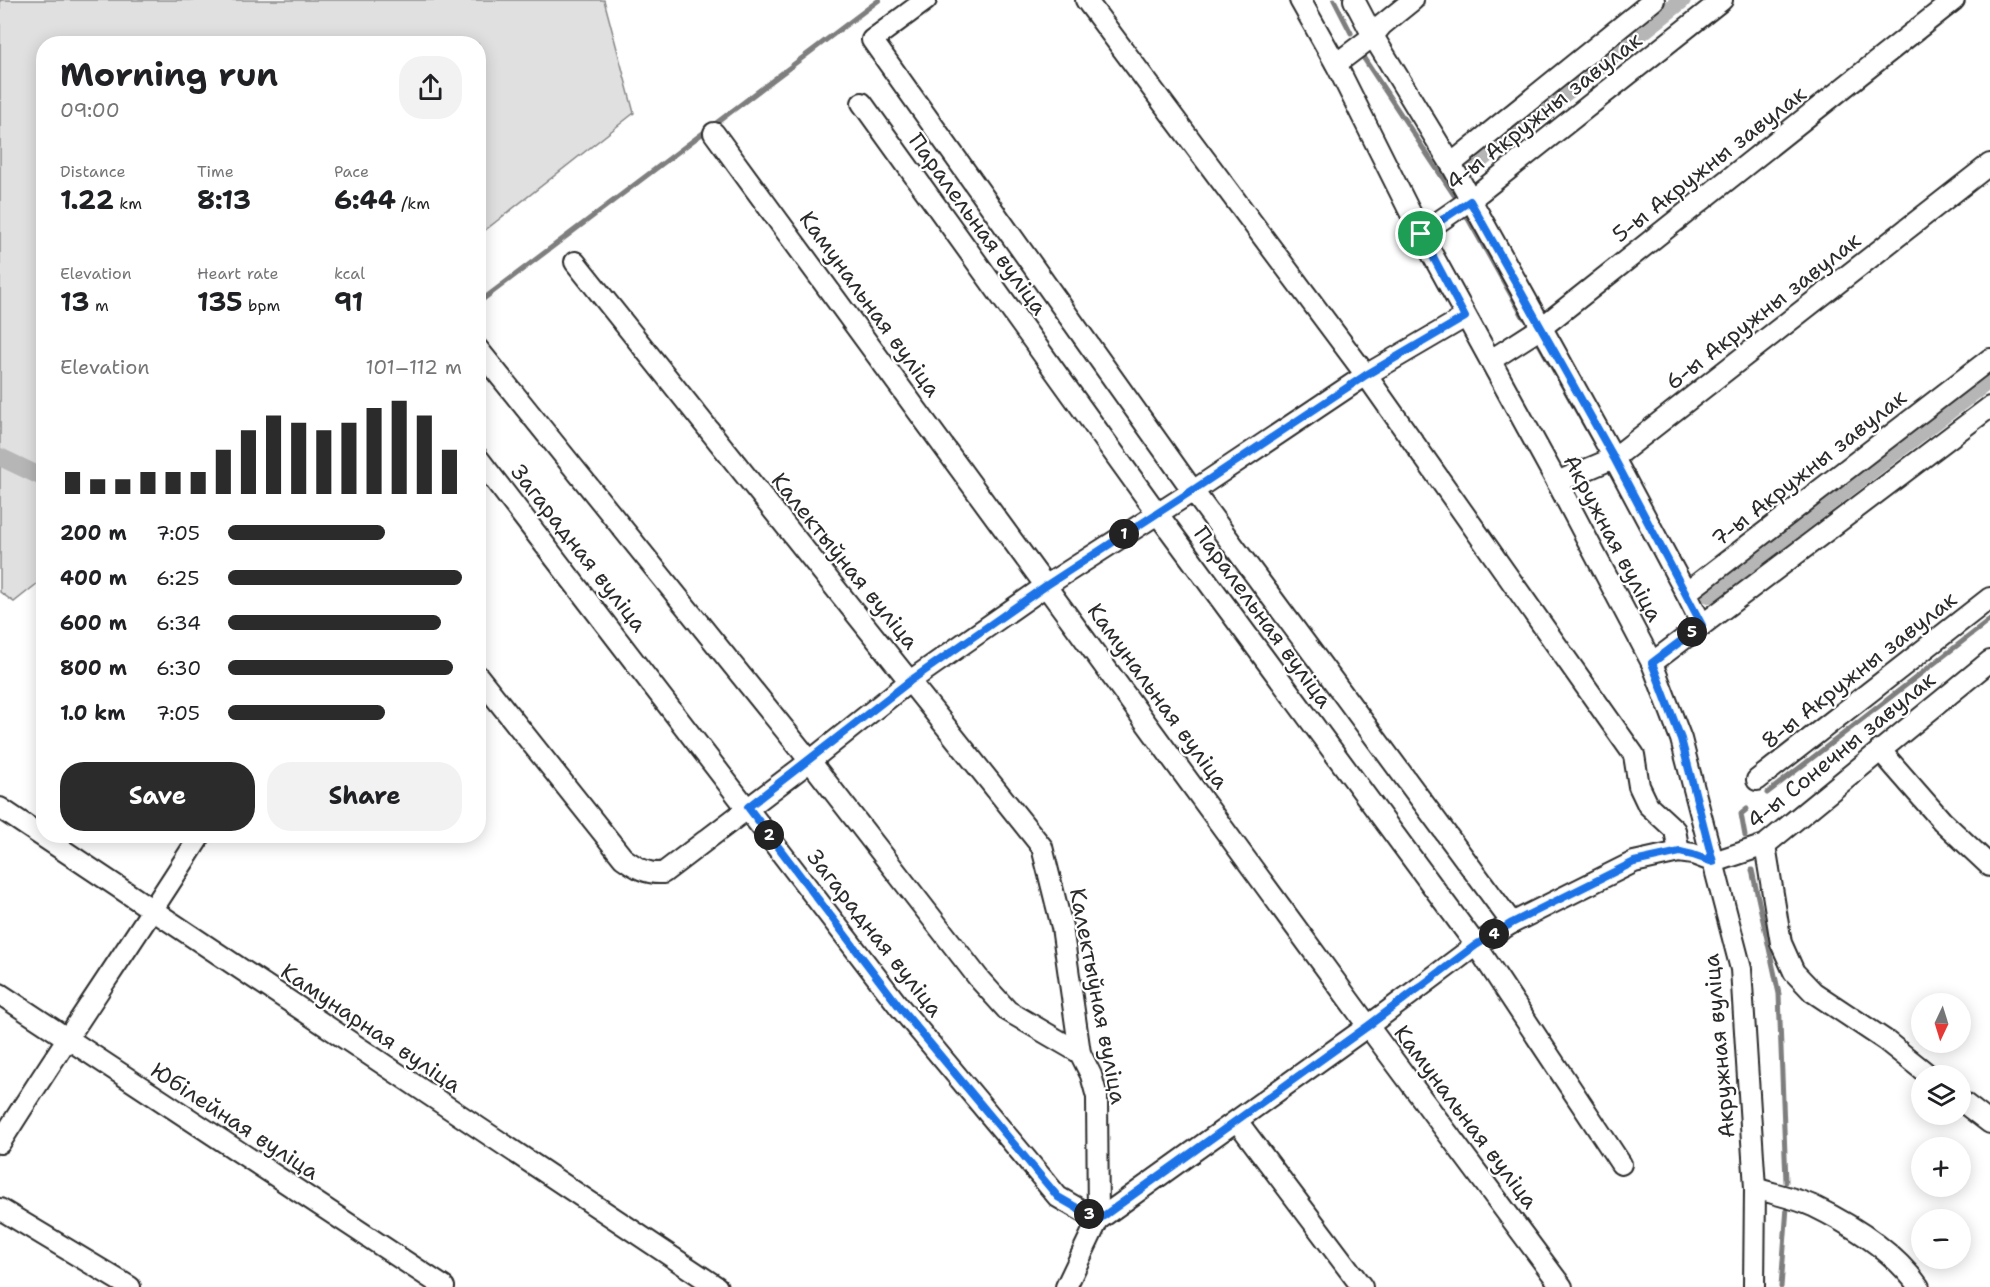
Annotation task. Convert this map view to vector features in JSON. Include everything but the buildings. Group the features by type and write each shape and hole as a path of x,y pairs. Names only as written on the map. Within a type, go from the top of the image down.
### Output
{"street":[{"name":"Паралельная вуліца","path":"926,0 872,40 1193,490 1512,923"},
{"path":"1086,0 1366,375 1634,755 1639,786 1648,805 1675,830 1680,852"},
{"name":"Акружная вуліца","path":"1300,0 1336,64 1465,317 1557,482 1652,663 1681,739 1741,969 1755,1188 1754,1287"},
{"path":"1354,0 1373,36 1451,164 1614,458 1702,625"},
{"path":"1336,64 1373,36 1382,25 1413,0"},
{"name":"4-ы Акружны завулак","path":"1451,164 1654,0"},
{"name":"4-ы Акружны завулак","path":"1421,234 1470,201 1722,0"},
{"name":"5-ы Акружны завулак","path":"1491,360 1541,328 1954,0"},
{"name":"Паралельная вуліца","path":"861,103 1157,513 1476,945 1621,1164"},
{"name":"Камунальная вуліца","path":"714,134 1562,1287"},
{"name":"6-ы Акружны завулак","path":"1557,482 1614,458 1990,164"},
{"name":"Калектыўная вуліца","path":"575,262 1042,847 1062,927 1080,1053 1091,1074 1097,1097 1098,1220"},
{"path":"486,686 623,858 637,869 649,874 663,873 910,681 1047,585 1366,375 1465,317"},
{"name":"Загарадная вуліца","path":"486,358 810,761 980,980 1008,1011 1080,1053"},
{"name":"7-ы Акружны завулак","path":"1686,593 1990,358"},
{"path":"1652,663 1990,406"},
{"name":"Загарадная вуліца","path":"486,468 898,1005 1058,1197 1098,1220"},
{"name":"8-ы Акружны завулак","path":"1757,780 1990,598"},
{"name":"4-ы Сонечны завулак","path":"1713,862 1765,845 1990,661"},
{"path":"1880,750 1942,821 1990,866"},
{"name":"Камунарная вуліца","path":"0,808 36,833"},
{"name":"Камунарная вуліца","path":"51,843 717,1287"},
{"path":"0,1143 66,1038 152,912 196,843"},
{"path":"1765,845 1781,943 1794,972 1812,992 1885,1040 1916,1065"},
{"path":"1066,1287 1098,1220 1368,1026 1476,945 1512,923 1634,862 1680,852 1713,862"},
{"name":"Юбілейная вуліца","path":"0,994 444,1287"},
{"path":"1971,1108 1990,1123"},
{"path":"1237,1121 1362,1287"},
{"path":"1755,1188 1811,1206 1859,1232 1907,1270 1918,1287"},
{"path":"0,1209 105,1280 130,1287"}],"shaded area":[{"path":"0,0 604,0 634,113 486,229 486,36 36,36 36,585 14,602 0,592"}],"waterway":[{"path":"486,297 879,0"},
{"path":"1334,0 1351,33"},
{"path":"1476,163 1682,0"},
{"path":"1363,57 1454,195"},
{"path":"1467,217 1524,318"},
{"path":"1538,342 1593,440"},
{"path":"1709,594 1990,379"},
{"path":"0,457 36,474"},
{"path":"1767,793 1990,620"},
{"path":"1745,836 1741,814 1747,809"},
{"path":"1752,870 1779,994 1786,1182"},
{"path":"1781,1287 1787,1207"}],"route":[{"path":"1470,201 1614,458 1702,625 1652,663 1681,739 1713,862 1680,852 1634,862 1512,923 1476,945 1368,1026 1098,1220 1058,1197 898,1005 748,807 910,681 1047,585 1366,375 1465,317 1421,234 1470,201"}]}
